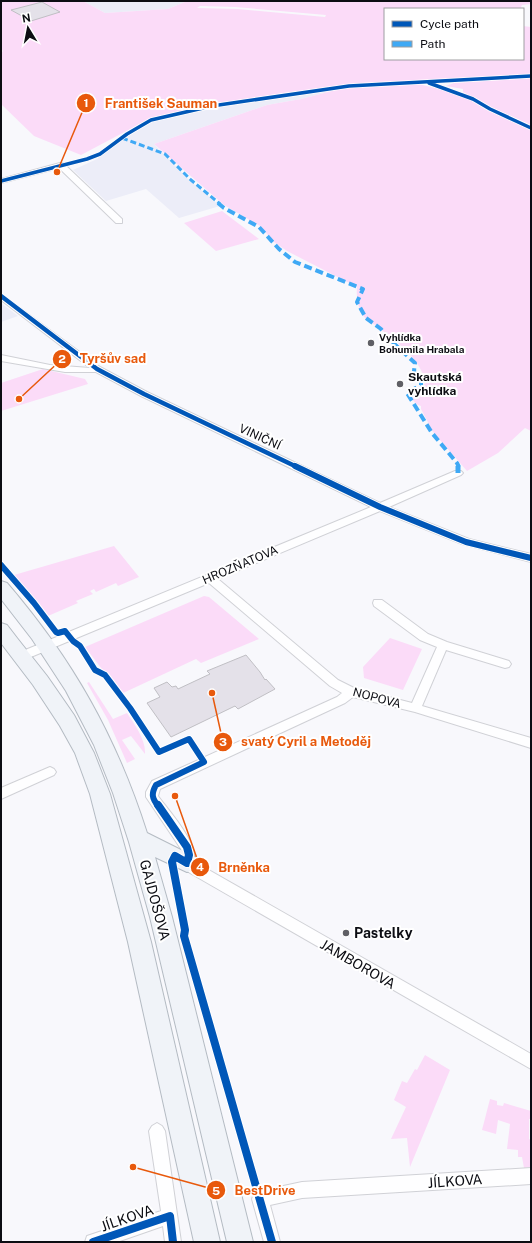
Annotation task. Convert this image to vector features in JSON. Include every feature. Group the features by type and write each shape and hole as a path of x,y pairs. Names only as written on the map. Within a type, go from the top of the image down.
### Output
{"main road":[{"name":"GAJDOŠOVA","path":"1,587 47,646 93,723 127,803 161,917 240,1242"},
{"name":"GAJDOŠOVA","path":"1,630 22,656 75,735 97,788 113,840 134,922 207,1242"},
{"path":"138,838 187,863"}],"street":[{"path":"1,181 60,165 119,221"},
{"name":"VINIČNÍ","path":"1,296 97,369 144,394 380,507 466,542 531,558"},
{"path":"1,358 70,370 93,371 97,369"},
{"name":"HROZŇATOVA","path":"22,656 458,473"},
{"name":"NOPOVA","path":"210,578 334,683 351,692 415,708 531,743"},
{"path":"378,603 424,636 443,645 505,664"},
{"path":"415,708 443,645"},
{"path":"187,863 189,854 187,846 152,797 152,792 156,785 341,700 351,692"},
{"path":"1,794 50,772"},
{"name":"JAMBOROVA","path":"187,863 201,873 531,1062"},
{"path":"157,1131 173,1242"},
{"name":"JÍLKOVA","path":"272,1242 260,1199 302,1190 531,1176"},
{"name":"JÍLKOVA","path":"93,1242 170,1216"}],"shaded area":[{"path":"1,1 83,1 105,13 168,9 187,1 531,1 531,4 522,5 520,8 384,8 384,60 524,60 524,26 531,27 531,76 355,84 283,93 223,103 151,118 81,155 34,136 1,104 1,53 3,51 1,49","holes":["200,6 235,7 326,15 325,17 238,9 197,8"]},
{"path":"83,1 187,1 168,9 105,13"},
{"path":"531,78 531,125 488,106 463,92 463,89 446,86 454,83"},
{"path":"414,83 448,91 465,97 476,102 485,109 531,130 531,431 525,428 498,453 467,471 433,432 421,409 421,406 415,403 409,393 426,383 419,366 401,345 366,319 358,304 357,287 287,251 274,242 260,226 224,205 154,144 267,105 301,99 347,87"},
{"path":"347,87 301,99 267,105 154,144 187,178 220,206 179,218 146,189 106,201 73,170 97,159 130,134 148,123 162,118 272,97"},
{"path":"222,211 259,239 216,251 184,223"},
{"path":"1,303 18,316 1,322"},
{"path":"43,369 85,379 88,384 1,411 1,383"},
{"path":"114,546 139,577 118,586 116,583 96,592 94,589 90,591 93,594 76,601 78,603 48,616 14,575"},
{"path":"204,596 209,597 259,639 201,663 196,659 121,694 85,647"},
{"path":"390,638 422,649 403,690 364,678 363,667"},
{"path":"89,682 113,719 127,713 142,738 145,754 131,736 122,740 135,759 127,763 108,720 87,683"},
{"path":"425,1055 450,1070 410,1167 407,1138 391,1139 406,1107 394,1100 402,1081 407,1083 415,1069 417,1070"},
{"path":"490,1099 497,1101 497,1105 503,1106 504,1103 531,1111 531,1119 529,1119 529,1139 531,1140 531,1167 524,1168 522,1157 518,1157 518,1150 507,1149 510,1124 498,1120 496,1134 482,1130"}],"building":[{"path":"42,2 60,12 31,21 11,10"},
{"path":"246,655 265,680 266,679 275,689 238,709 235,706 171,737 147,703 160,697 154,688 167,682 172,687 176,686 178,689 210,674 207,671"}],"marked path":[{"path":"122,138 165,154 191,180 224,208 259,227 279,249 295,262 363,289 357,302 366,318 381,329 388,338 415,363 414,371 421,381 421,385 407,393 432,433 457,463 459,468 458,473"}],"cycle path":[{"path":"1,181 87,159 100,154 127,134 151,120 212,106 349,86 531,76"},
{"path":"429,83 473,99 490,109 531,128"},
{"path":"1,296 97,369 144,394 380,507 466,542 531,558"},
{"path":"1,565 34,603 56,632 58,633 65,631 73,641 80,646 95,670 105,675 130,708 159,752 189,739 204,762 156,785 152,792 152,797 187,847 189,855 187,863 175,856 172,862 185,930 184,936 272,1242"},
{"path":"93,1242 170,1216 173,1242"}],"place":[{"name":"František Sauman","path":"57,172"},
{"name":"Vyhlídka Bohumila Hrabala","path":"371,343"},
{"name":"Skautská vyhlídka","path":"400,384"},
{"name":"Tyršův sad","path":"19,399"},
{"name":"svatý Cyril a Metoděj","path":"212,693"},
{"name":"Brněnka","path":"175,796"},
{"name":"Pastelky","path":"346,933"},
{"name":"BestDrive","path":"133,1167"}]}
